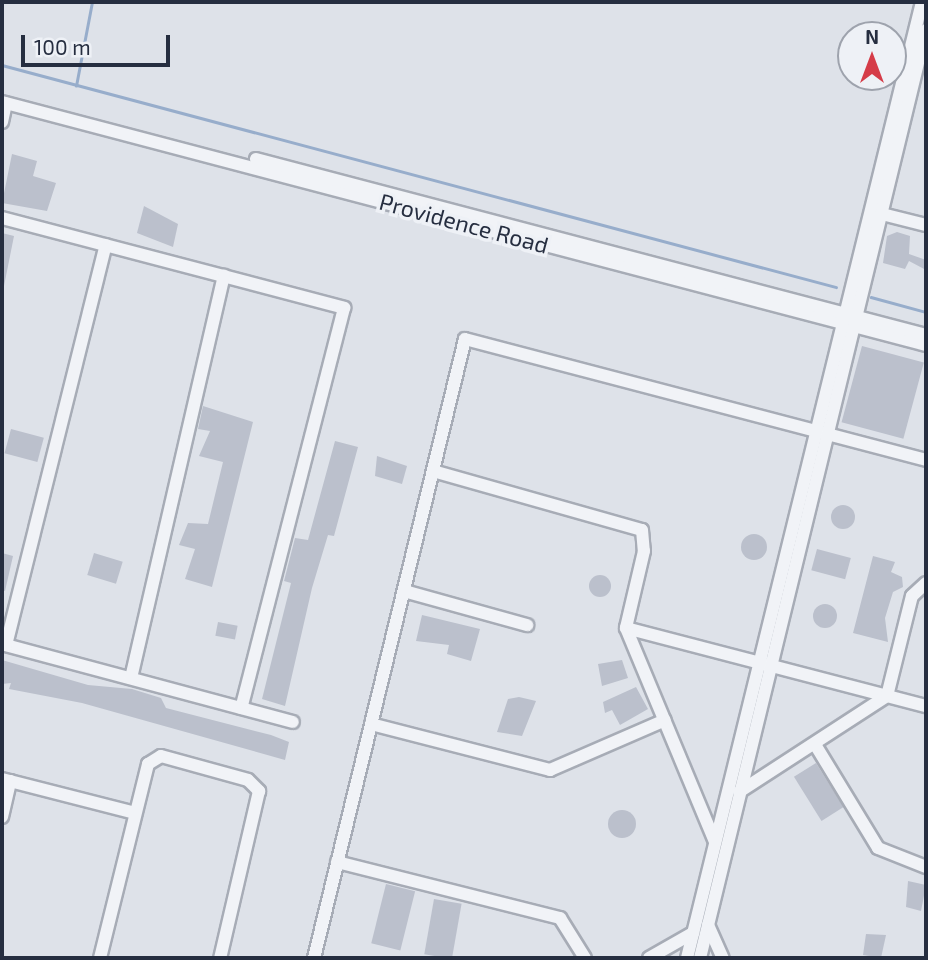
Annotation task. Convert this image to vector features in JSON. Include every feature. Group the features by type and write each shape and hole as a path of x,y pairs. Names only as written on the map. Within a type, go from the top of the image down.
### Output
{"street":[{"path":"687,958 715,842 764,665 875,212 922,2"},
{"path":"875,212 926,30"},
{"path":"2,122 3,99"},
{"name":"Providence Road","path":"3,99 849,318 926,335"},
{"path":"875,212 926,225"},
{"path":"2,218 344,308 241,708"},
{"path":"106,245 4,644 293,722"},
{"path":"131,678 224,276"},
{"name":"Providence Road","path":"849,318 926,345"},
{"path":"314,958 465,340 926,460"},
{"path":"433,471 642,530 644,551 626,628 715,842"},
{"path":"738,792 816,746 887,696 912,596 926,583"},
{"path":"404,591 527,625"},
{"path":"626,628 926,706"},
{"path":"699,958 738,792 764,665"},
{"path":"371,724 550,770 665,720"},
{"path":"816,746 878,848 926,867"},
{"path":"100,958 135,813 155,757 257,787 220,958"},
{"path":"2,817 6,780 135,813"},
{"path":"337,862 560,918 585,958"},
{"path":"708,925 723,958"},
{"path":"659,956 693,933"}],"building":[{"path":"12,154 37,161 33,176 56,183 47,211 2,203"},
{"path":"144,206 178,224 173,247 137,233"},
{"path":"897,232 910,236 909,254 926,260 926,270 909,261 905,269 883,263 887,236"},
{"path":"2,233 14,236 4,286 2,285"},
{"path":"862,346 924,363 903,439 842,422"},
{"path":"203,406 253,422 212,587 185,579 195,549 179,545 188,523 208,524 223,462 199,456 210,431 198,429"},
{"path":"11,429 44,438 37,462 5,453"},
{"path":"335,441 358,447 334,536 328,535 312,588 285,706 262,699 291,583 284,581 295,538 308,540"},
{"path":"377,456 407,466 402,484 375,476"},
{"path":"843,505 854,512 855,517 848,528 843,529 832,522 831,517 838,506"},
{"path":"754,534 763,538 767,547 763,556 754,560 745,556 741,547 745,538"},
{"path":"817,549 851,558 845,579 811,570"},
{"path":"2,553 13,556 5,591 2,590"},
{"path":"94,553 123,562 116,584 87,575"},
{"path":"873,556 895,562 891,572 902,577 903,587 893,592 885,618 888,642 853,633"},
{"path":"600,575 608,578 611,586 608,594 600,597 592,594 589,586 592,578"},
{"path":"825,604 833,608 837,616 833,624 825,628 817,624 813,616 817,608"},
{"path":"422,615 480,629 471,661 447,654 449,645 416,641"},
{"path":"218,622 238,626 235,640 215,636"},
{"path":"2,660 88,685 132,689 161,698 166,708 271,735 289,742 285,760 82,703 9,689 11,683 2,684"},
{"path":"622,660 628,678 602,686 598,664"},
{"path":"636,687 648,709 620,725 612,710 605,713 603,702"},
{"path":"519,697 536,701 522,736 497,732 508,699"},
{"path":"816,763 844,807 822,821 794,777"},
{"path":"622,810 632,814 636,824 632,834 622,838 612,834 608,824 612,814"},
{"path":"908,881 926,885 921,911 906,907"},
{"path":"386,884 415,891 400,950 371,943"},
{"path":"434,899 462,904 452,958 424,954"},
{"path":"866,934 886,935 881,958 863,955"}],"waterway":[{"path":"76,86 92,2"},
{"path":"2,65 836,287"},
{"path":"871,297 926,312"}]}
